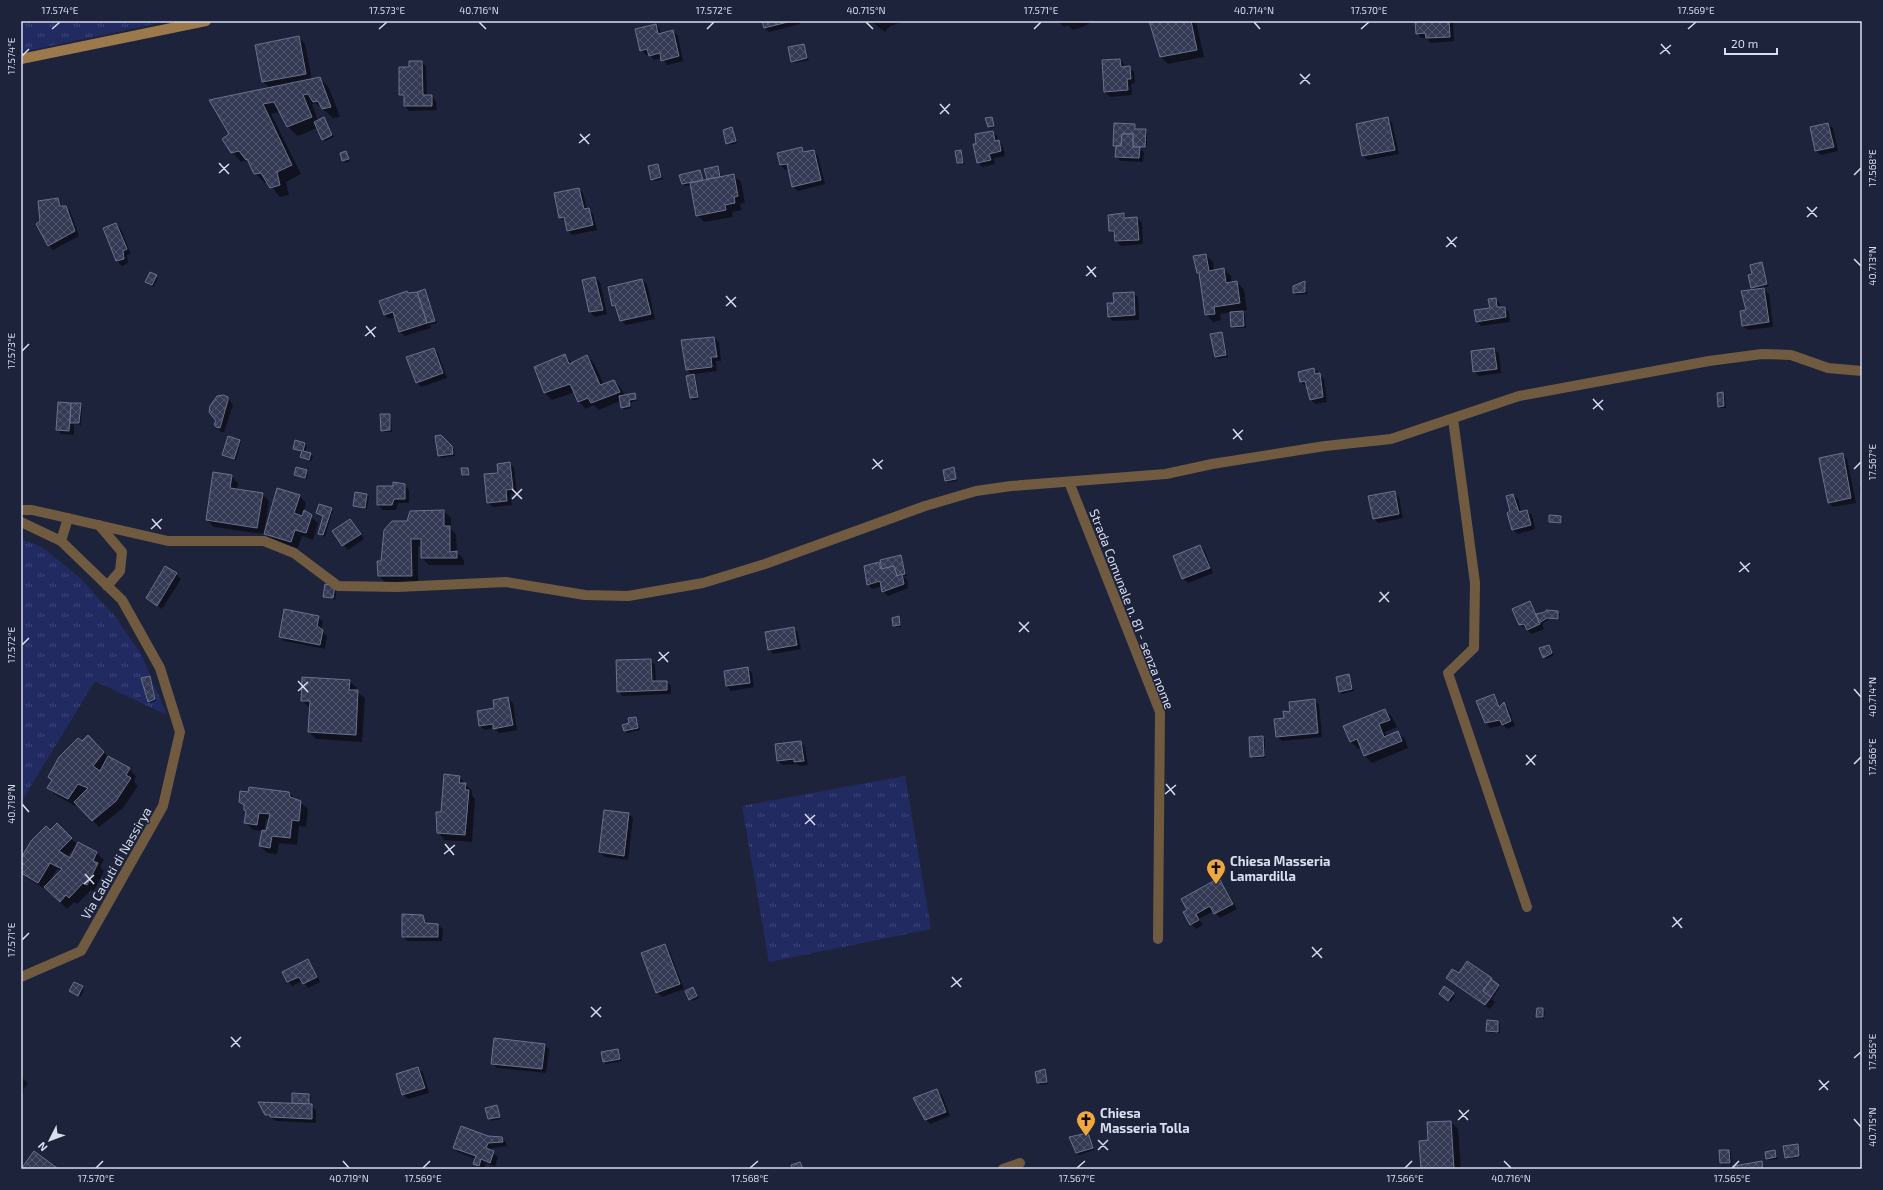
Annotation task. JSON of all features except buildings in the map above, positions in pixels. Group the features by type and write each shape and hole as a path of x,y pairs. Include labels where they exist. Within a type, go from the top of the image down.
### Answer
{"main road":[{"path":"21,58 206,21"}],"street":[{"path":"21,510 32,510 168,541 264,541 294,554 338,586 397,587 506,582 585,595 628,596 704,582 765,564 925,506 976,491 1011,486 1166,474 1219,463 1326,446 1391,439 1519,396 1709,361 1762,354 1791,355 1828,368 1862,371"},
{"path":"1453,418 1475,590 1474,648 1448,673 1527,907"},
{"name":"Strada Comunale n. 81 - senza nome","path":"1069,482 1160,712 1158,939"},
{"path":"61,541 68,518"},
{"name":"Via Caduti di Nassirya","path":"21,522 61,541 122,600 160,668 180,732 163,806 81,951 21,976"},
{"path":"99,525 122,552 120,571 107,586"},
{"path":"1003,1169 1020,1163"}],"green space":[{"path":"21,21 169,21 21,52"},
{"path":"21,539 42,547 80,578 114,615 141,654 167,715 95,681 21,802"},
{"path":"905,776 931,929 769,962 742,806"}],"place":[{"name":"Chiesa Masseria Lamardilla","path":"1216,885"},
{"name":"Chiesa Masseria Tolla","path":"1086,1137"}]}
